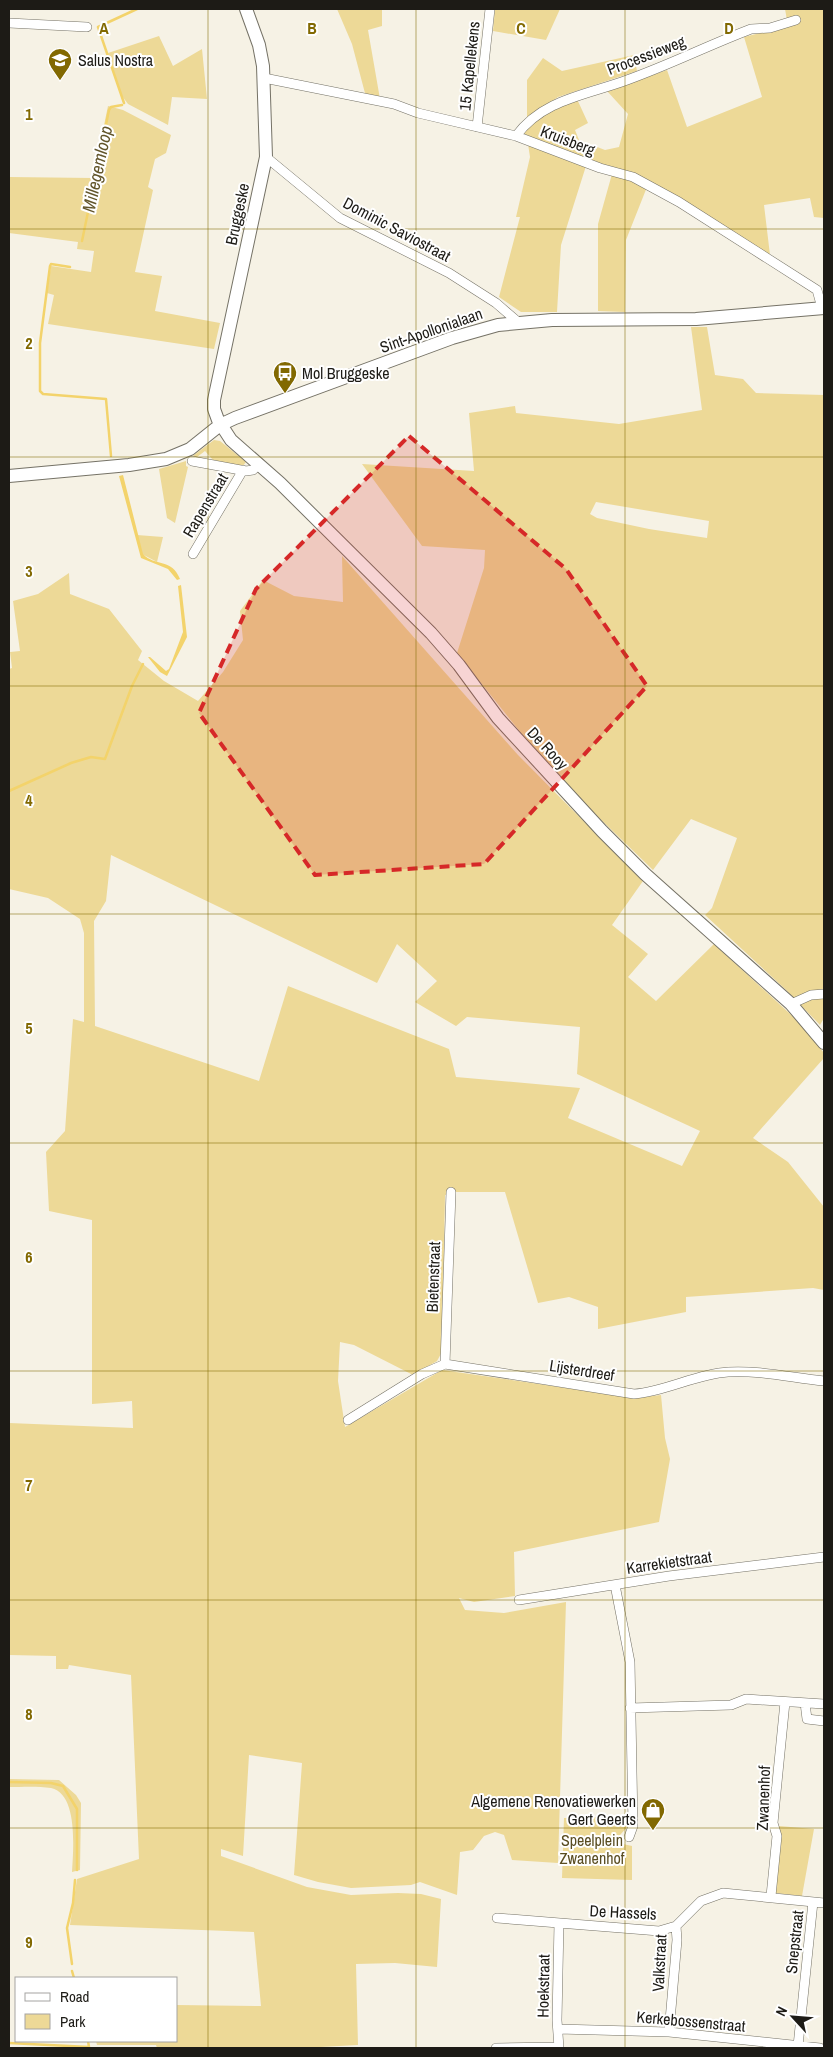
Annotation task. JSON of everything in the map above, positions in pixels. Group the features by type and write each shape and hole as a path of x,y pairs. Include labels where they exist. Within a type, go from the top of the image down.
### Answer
{"street":[{"name":"Bruggeske","path":"220,426 214,409 214,400 266,157 264,78 259,45 246,9"},
{"name":"15 Kapellekens","path":"478,127 490,9"},
{"name":"Processieweg","path":"516,136 530,122 558,102 570,97 627,80 751,29 770,28 796,20"},
{"path":"9,23 87,27"},
{"name":"Kruisberg","path":"264,78 394,104 418,113 516,136 591,165 633,177 658,190 817,290 823,308"},
{"name":"Dominic Saviostraat","path":"266,157 340,218 456,277 496,303 518,322"},
{"name":"Sint-Apollonialaan","path":"9,476 120,466 166,459 190,449 220,426 235,418 452,338 482,329 518,322 696,319 823,308"},
{"name":"De Rooy","path":"220,426 230,440 259,464 431,633 514,736 608,837 645,874 791,1004 824,1042"},
{"path":"192,461 243,470 253,470 259,464"},
{"name":"Rapenstraat","path":"193,554 243,470"},
{"path":"791,1004 811,995 824,994"},
{"name":"Bietenstraat","path":"445,1364 451,1192"},
{"path":"348,1420 422,1374 445,1364"},
{"name":"Lijsterdreef","path":"445,1364 634,1394 664,1389 709,1375 728,1372 824,1381"},
{"name":"Karrekietstraat","path":"519,1600 669,1576 824,1558"},
{"path":"615,1585 630,1662 633,1826 629,1837"},
{"path":"630,1708 731,1705 746,1699 824,1704"},
{"name":"Zwanenhof","path":"771,1896 777,1836 774,1823 785,1702"},
{"path":"805,1703 807,1719 824,1721"},
{"name":"De Hassels","path":"497,1918 659,1930 676,1926 692,1908 711,1896 723,1893 771,1896 824,1903"},
{"name":"Snepstraat","path":"798,2046 813,1902"},
{"name":"Hoekstraat","path":"559,1923 559,2048"},
{"name":"Valkstraat","path":"669,2032 677,1940 676,1926"},
{"name":"Kerkebossenstraat","path":"558,2029 669,2032 820,2048"},
{"path":"718,2048 719,2038"},
{"path":"496,2048 559,2048"}],"highlighted area":[{"path":"409,436 566,569 647,686 484,864 315,875 199,713 256,589"}],"green space":[{"path":"337,9 382,9 382,26 368,30 380,99 366,97 352,44"},
{"path":"495,9 560,9 546,40 493,31"},
{"path":"785,9 824,9 824,218 814,217 810,198 764,205 770,255 634,174 589,160 524,134 525,129 545,114 577,99 588,123 575,130 579,140 605,150 619,147 628,114 607,91 667,70 687,127 762,97 744,37 788,26"},
{"path":"159,36 173,66 202,49 207,99 172,97 168,125 128,104 122,96 108,53"},
{"path":"634,55 637,71 558,97 527,119 527,80 543,58 562,71"},
{"path":"108,106 123,110 171,135 166,153 155,159 148,187 153,190 135,272 162,276 155,311 220,323 214,349 48,324 54,295 47,293 51,266 91,272 94,251 77,249 78,242 9,233 9,177 93,178"},
{"path":"528,144 586,166 561,245 557,312 521,312 499,297 520,217 516,217 530,157"},
{"path":"612,174 629,178 647,187 626,240 625,312 598,311 598,224"},
{"path":"691,327 707,327 715,375 743,379 756,393 824,395 824,1018 820,1025 785,989 705,915 712,908 737,838 691,819 653,870 592,811 533,748 457,653 484,568 485,550 422,546 362,464 474,471 469,413 515,406 516,413 619,424 702,410","holes":["596,502 709,521 707,538 649,529 597,518 590,514"]},
{"path":"214,440 220,441 246,462 242,467 213,460 205,451 193,460 190,458"},
{"path":"186,461 186,466 188,467 175,523 167,518 159,469"},
{"path":"137,535 163,537 157,562 142,554"},
{"path":"342,556 518,755 643,881 612,925 648,954 628,977 656,1001 714,944 800,1023 824,1053 824,1058 753,1138 788,1162 824,1207 824,1290 813,1288 686,1297 686,1312 598,1329 598,1307 569,1297 538,1303 505,1192 455,1192 445,1195 442,1352 437,1361 413,1375 354,1345 340,1342 338,1381 345,1427 442,1370 635,1398 661,1395 665,1438 670,1459 659,1522 514,1552 515,1596 474,1602 459,1598 465,1610 504,1613 566,1602 558,1863 512,1860 504,1835 495,1832 484,1836 473,1850 460,1852 457,1895 420,1882 411,1885 351,1888 294,1875 302,1763 249,1755 243,1856 221,1849 221,1856 307,1887 351,1895 421,1894 441,1899 437,1967 395,1963 356,1964 358,2045 302,2048 157,2048 156,2045 97,2045 96,2042 178,2042 178,2005 261,2006 254,1932 70,1925 77,1879 139,1859 131,1675 69,1665 68,1669 56,1669 56,1656 9,1655 9,1423 133,1428 132,1401 92,1404 92,1220 49,1211 46,1152 65,1131 73,1019 84,1022 84,933 80,919 48,898 9,889 9,669 12,668 10,652 20,651 13,601 38,594 69,573 70,594 109,609 142,651 138,660 164,681 198,701 223,672 243,640 240,611 263,580 294,596 343,602","holes":["111,855 377,983 397,944 437,981 415,1002 456,1026 467,1017 580,1027 577,1074 700,1131 682,1166 568,1118 580,1088 456,1077 449,1049 288,986 259,1081 95,1026 94,921 106,901"]},
{"path":"9,1779 59,1780 76,1795 81,1803 80,1870 72,1872 72,1825 66,1801 60,1793 46,1787 9,1787"},
{"name":"Speelplein Zwanenhof","path":"629,1816 629,1825 620,1835 623,1844 632,1846 632,1880 562,1878 564,1818"},
{"path":"779,1826 814,1829 802,1896 775,1893 781,1836"}],"shaded area":[{"path":"123,475 143,554 148,558 173,568 180,579 177,580 168,569 141,558 119,476"},
{"path":"181,585 187,637 167,676 160,672 148,657 166,671 169,669 183,632 178,586"}],"waterway":[{"name":"Millegemloop","path":"124,103 98,27 137,9"},
{"name":"Millegemloop","path":"82,241 109,110 111,107 122,105"},
{"name":"Millegemloop","path":"70,267 51,264 50,266 40,343 40,391 43,394 106,399 111,456"},
{"name":"Millegemloop","path":"9,791 71,763 91,757 105,759 132,686 143,664"},
{"name":"Millegemloop","path":"9,1782 51,1783 63,1786 77,1809 77,1870"},
{"name":"Millegemloop","path":"72,1964 67,1928 73,1903 75,1880"},
{"name":"Millegemloop","path":"72,1971 74,1977"},
{"path":"9,2043 89,2047 88,2042"}],"place":[{"name":"Salus Nostra","path":"60,81"},
{"name":"Mol Bruggeske","path":"285,394"},
{"name":"Algemene Renovatiewerken Gert Geerts","path":"653,1831"}]}
